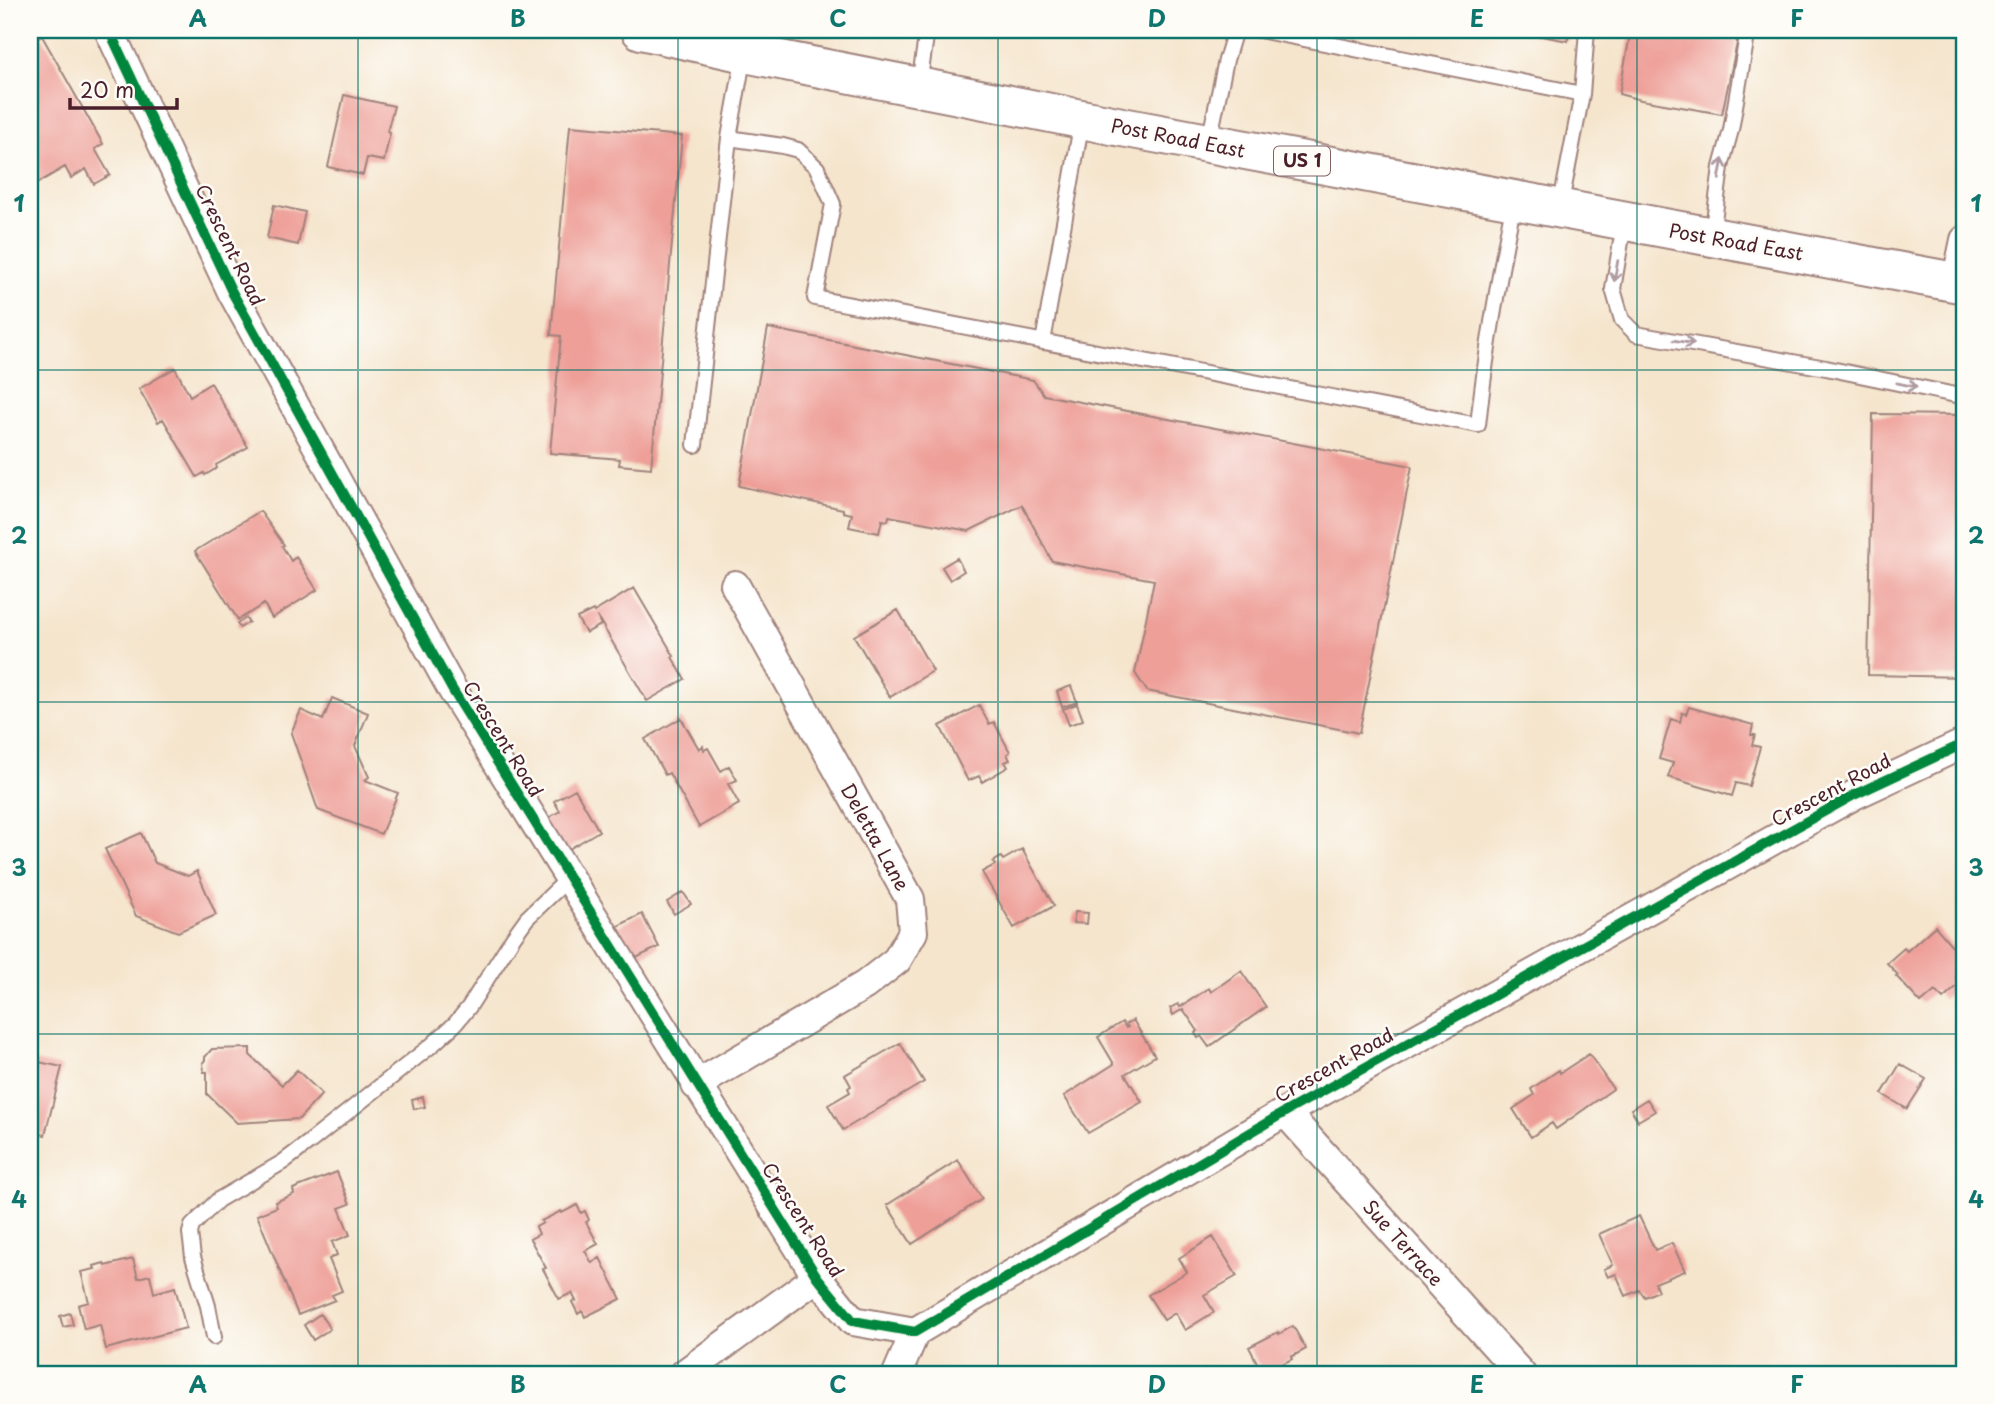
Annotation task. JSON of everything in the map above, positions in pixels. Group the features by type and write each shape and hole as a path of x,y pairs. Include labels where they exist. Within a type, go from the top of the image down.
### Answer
{"main road":[{"name":"Post Road East","path":"641,30 1082,120 1961,284"}],"street":[{"name":"Crescent Road","path":"109,30 232,292 452,689 817,1277 853,1321 915,1332 1285,1112 1854,795 1965,743"},
{"path":"1961,284 1965,240"},
{"name":"Deletta Lane","path":"696,1085 865,985 897,960 913,932 910,899 735,585"},
{"name":"Sue Terrace","path":"1285,1112 1521,1374"},
{"path":"684,1374 817,1277"},
{"path":"897,1374 915,1332"}],"lane":[{"path":"919,86 927,30"},
{"path":"1208,144 1235,30"},
{"path":"1259,30 1582,94"},
{"path":"1560,209 1582,94 1587,30"},
{"path":"1712,237 1721,167 1731,130 1748,36 1746,30"},
{"path":"695,445 729,138 745,53"},
{"path":"1043,342 1082,120"},
{"path":"729,138 798,150 817,168 833,204 815,298 1478,425 1485,363 1514,201"},
{"path":"1625,221 1613,289 1622,320 1636,334 1826,368 1965,397"},
{"path":"214,1337 190,1241 192,1226 225,1195 282,1162 311,1141 455,1024 527,918 569,878"}],"building":[{"path":"1568,30 1568,41 1516,31"},
{"path":"1631,30 1734,30 1737,43 1722,114 1619,94"},
{"path":"42,36 103,144 95,149 110,175 94,184 86,169 71,178 65,167 36,184 30,173 30,43"},
{"path":"344,95 394,106 387,132 390,133 384,161 367,158 363,175 328,167"},
{"path":"570,126 682,136 651,468 619,465 620,459 550,453 561,336 551,335"},
{"path":"274,205 305,212 298,245 267,238"},
{"path":"768,328 1033,380 1044,395 1412,466 1359,733 1147,691 1135,673 1154,580 1052,561 1022,505 969,531 889,516 888,521 882,520 879,533 849,527 852,514 843,512 843,509 739,486"},
{"path":"175,368 190,396 211,383 248,447 216,465 217,468 197,477 163,419 158,422 139,389"},
{"path":"1873,414 1965,415 1965,677 1868,675"},
{"path":"260,511 284,545 282,546 291,561 296,557 317,590 272,618 264,604 238,620 195,551"},
{"path":"957,558 964,571 950,580 942,567"},
{"path":"634,588 685,679 647,701 597,616 601,625 586,633 577,618 593,610 594,612"},
{"path":"898,610 933,671 890,697 854,636"},
{"path":"246,618 249,622 240,628 237,624"},
{"path":"1071,686 1077,702 1062,707 1057,691"},
{"path":"332,698 368,713 355,746 369,777 365,780 398,793 381,834 318,810 291,733 301,710 323,720"},
{"path":"1077,704 1083,720 1069,725 1063,709"},
{"path":"979,705 989,724 994,722 1010,752 1007,754 1010,760 1005,762 1008,767 982,782 979,776 968,781 940,726"},
{"path":"1689,707 1753,725 1751,735 1755,735 1752,745 1760,747 1749,786 1736,783 1732,796 1668,777 1673,763 1659,759 1671,719 1680,722 1682,713 1686,714"},
{"path":"681,718 699,749 703,746 704,750 708,748 721,771 729,766 737,780 728,784 739,804 699,827 669,773 665,775 645,739"},
{"path":"575,789 599,831 559,855 540,823 560,811 554,801"},
{"path":"141,833 155,863 188,876 197,871 216,915 178,932 136,916 105,849"},
{"path":"1022,849 1054,906 1014,928 982,872 995,865 993,862 1001,857 1003,860"},
{"path":"683,892 691,904 674,914 667,902"},
{"path":"1075,912 1088,913 1087,924 1073,923"},
{"path":"642,914 659,947 634,959 618,926"},
{"path":"1935,926 1965,961 1965,969 1956,977 1961,983 1943,999 1935,991 1921,1003 1887,963 1904,948 1907,951"},
{"path":"1241,971 1266,1007 1209,1047 1201,1036 1198,1038 1195,1033 1198,1031 1183,1009 1173,1015 1170,1008 1178,1004 1180,1007 1209,988 1211,992"},
{"path":"1133,1020 1155,1056 1125,1074 1142,1102 1088,1133 1064,1096 1114,1064 1098,1037 1122,1022 1126,1028 1126,1024"},
{"path":"900,1043 924,1082 843,1130 828,1105 850,1092 848,1088 851,1086 845,1075"},
{"path":"250,1048 250,1055 282,1085 297,1070 322,1094 299,1119 237,1123 207,1094 207,1072 204,1072 203,1062 212,1049"},
{"path":"1589,1054 1613,1089 1556,1129 1552,1123 1531,1137 1513,1109 1534,1095 1531,1089"},
{"path":"30,1060 62,1067 45,1135 34,1132 31,1147"},
{"path":"1900,1064 1926,1079 1907,1109 1882,1094"},
{"path":"423,1097 425,1107 414,1109 412,1100"},
{"path":"1647,1099 1655,1111 1638,1121 1631,1109"},
{"path":"958,1160 982,1199 912,1244 887,1205"},
{"path":"337,1172 350,1204 339,1208 350,1235 332,1242 337,1255 329,1259 342,1291 332,1295 335,1300 298,1315 257,1215 277,1207 275,1202 294,1194 293,1189"},
{"path":"577,1205 581,1213 585,1211 589,1220 586,1222 598,1244 585,1251 592,1263 600,1258 621,1299 585,1317 582,1311 578,1314 572,1302 576,1301 572,1293 559,1299 530,1239 539,1234 536,1227 543,1223 541,1221"},
{"path":"1639,1216 1655,1250 1672,1243 1685,1271 1655,1283 1658,1291 1645,1297 1639,1290 1626,1296 1616,1274 1608,1277 1604,1269 1613,1265 1599,1234"},
{"path":"1213,1237 1237,1276 1204,1295 1214,1312 1185,1330 1175,1313 1164,1320 1148,1295 1187,1272 1179,1258"},
{"path":"133,1259 138,1278 150,1275 154,1293 175,1287 186,1328 106,1349 100,1325 84,1329 78,1305 89,1302 81,1272 95,1269 94,1266 104,1263 105,1266"},
{"path":"70,1313 73,1325 63,1327 60,1316"},
{"path":"320,1314 330,1329 313,1340 304,1325"},
{"path":"1293,1326 1306,1349 1263,1374 1249,1347"}],"cycle path":[{"path":"109,30 232,292 452,689 817,1277 853,1321 915,1332 1285,1112 1854,795 1965,743"}]}
